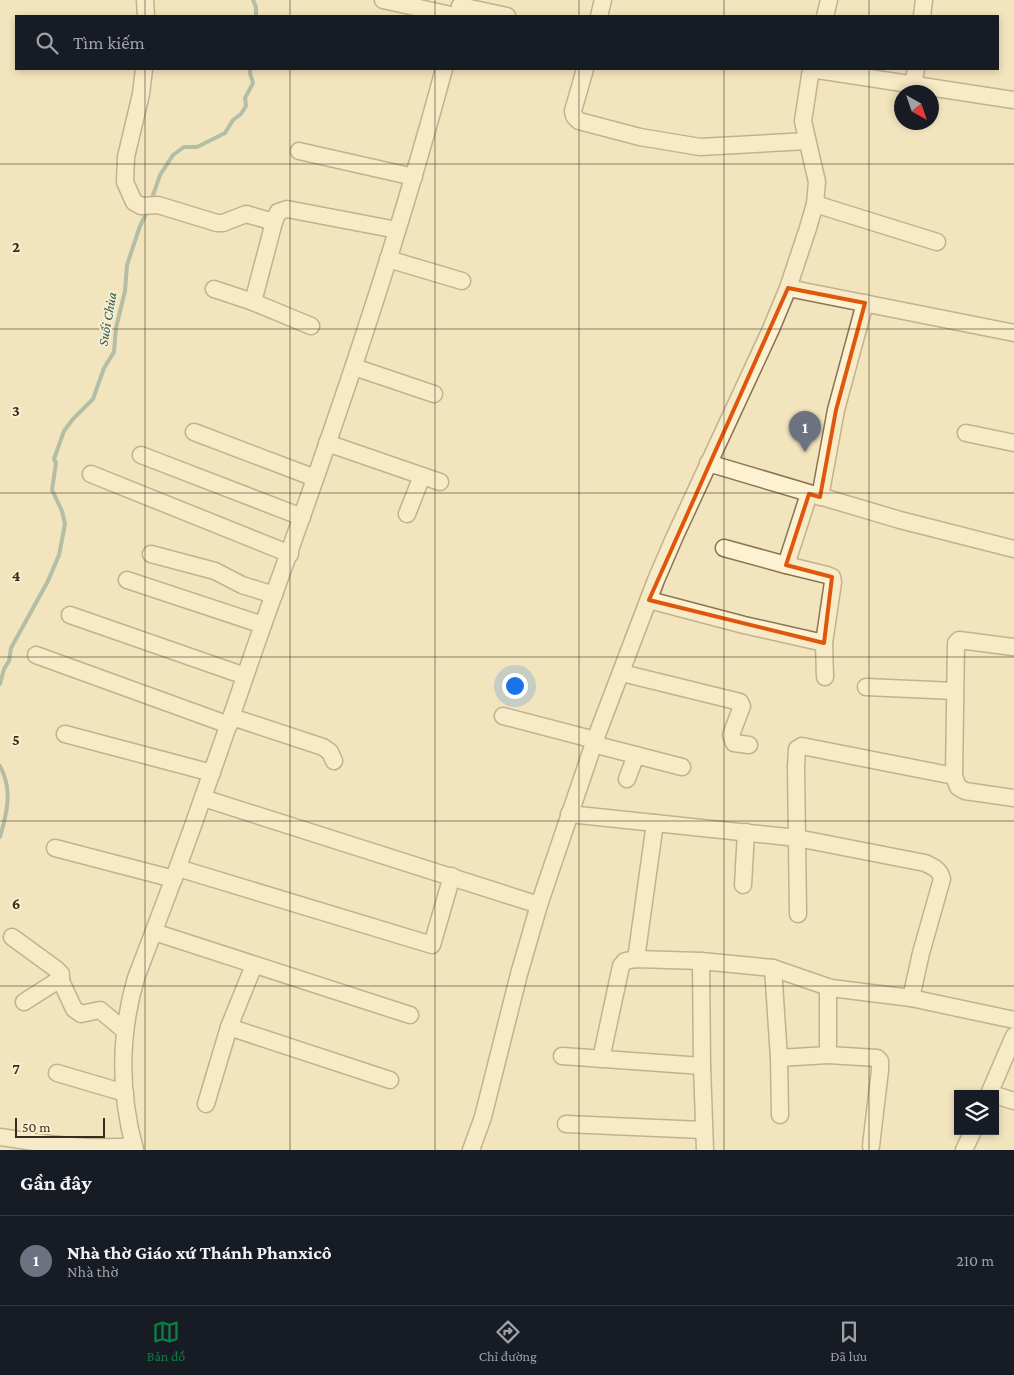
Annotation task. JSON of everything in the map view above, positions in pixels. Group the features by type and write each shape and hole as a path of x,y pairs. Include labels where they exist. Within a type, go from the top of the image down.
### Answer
{"street":[{"path":"145,0 146,15"},
{"path":"383,0 499,15"},
{"path":"599,15 603,0"},
{"path":"825,15 830,0"},
{"path":"922,15 924,0"},
{"path":"144,70 142,94 126,157 125,182 134,202 141,206 158,205 217,223 223,223 246,214 274,222"},
{"path":"0,1137 37,1143 101,1149 134,1148 129,1130 123,1060 124,1030 128,1004 290,554 354,367 414,177 444,70"},
{"path":"585,70 573,111 574,116 579,121 640,137 700,147 807,141"},
{"path":"471,1150 483,1117 539,904 594,742 675,536 771,329 788,288 815,204 817,182 803,121 811,70"},
{"path":"817,70 914,85 916,70"},
{"path":"939,89 1014,100"},
{"path":"299,151 414,177"},
{"path":"815,204 937,242"},
{"path":"253,302 278,212 288,209 397,230"},
{"path":"388,259 462,281"},
{"path":"788,288 1014,333"},
{"path":"214,289 253,302 311,326"},
{"path":"786,564 815,495 865,303"},
{"path":"354,367 434,394"},
{"path":"194,432 316,478"},
{"path":"966,432 1014,443"},
{"path":"327,443 440,482"},
{"path":"141,455 302,517"},
{"path":"708,463 910,523 1014,549"},
{"path":"91,474 290,554"},
{"path":"407,514 422,476"},
{"path":"724,548 827,574 832,577 833,582 824,642 825,677"},
{"path":"151,554 215,571 242,585 274,595"},
{"path":"127,580 263,625"},
{"path":"649,600 744,625 824,642"},
{"path":"70,615 245,676"},
{"path":"1013,647 959,640 956,643 954,776 958,787 965,791 1014,798"},
{"path":"36,655 230,721 323,747 330,752 334,761"},
{"path":"622,673 740,702 742,706 731,735 732,740 734,743 749,745"},
{"path":"866,687 956,691"},
{"path":"503,716 682,767"},
{"path":"66,734 212,773"},
{"path":"798,914 797,749 802,746 954,776"},
{"path":"627,779 636,755"},
{"path":"203,798 539,904"},
{"path":"569,814 797,838 925,863 940,872 942,879 921,953 911,998"},
{"path":"636,959 655,823"},
{"path":"742,885 746,832"},
{"path":"56,848 176,873 432,945 452,876"},
{"path":"154,932 410,1015"},
{"path":"12,937 61,974 61,981 74,1009 81,1014 100,1010 124,1030"},
{"path":"601,1059 621,966 624,961 636,959 701,961 773,968 828,987 911,998 1014,1020"},
{"path":"701,961 703,1130 705,1150"},
{"path":"206,1104 229,1028 254,965"},
{"path":"773,968 780,1058 780,1114"},
{"path":"24,1002 57,981 61,981"},
{"path":"828,987 828,1055"},
{"path":"229,1028 390,1080"},
{"path":"994,1090 1014,1036"},
{"path":"780,1058 828,1055 876,1058 880,1061 871,1146"},
{"path":"562,1056 702,1066"},
{"path":"57,1073 125,1093"},
{"path":"999,1096 1014,1101"},
{"path":"566,1124 703,1130"},
{"path":"964,1150 971,1135"}],"highlighted area":[{"path":"788,288 865,303 836,410 820,497 809,494 786,565 832,577 824,643 649,600"}],"waterway":[{"name":"Suối Chùa","path":"253,0 256,7 256,15"},
{"name":"Suối Chùa","path":"151,201 160,175 173,155 184,147 197,147 225,133 233,120 241,114 246,106 245,98 253,83 250,70"},
{"name":"Suối Chùa","path":"0,684 4,669 9,661 11,648 48,581 59,555 65,524 62,511 52,490 56,463 54,459 64,431 93,399 104,368 114,352 116,328 125,291 127,265 140,226 148,210"},
{"name":"Suối Chùa","path":"0,766 8,793 7,810 0,837"}],"place":[{"name":"Nhà thờ Giáo xứ Thánh Phanxicô","path":"805,452"}]}
